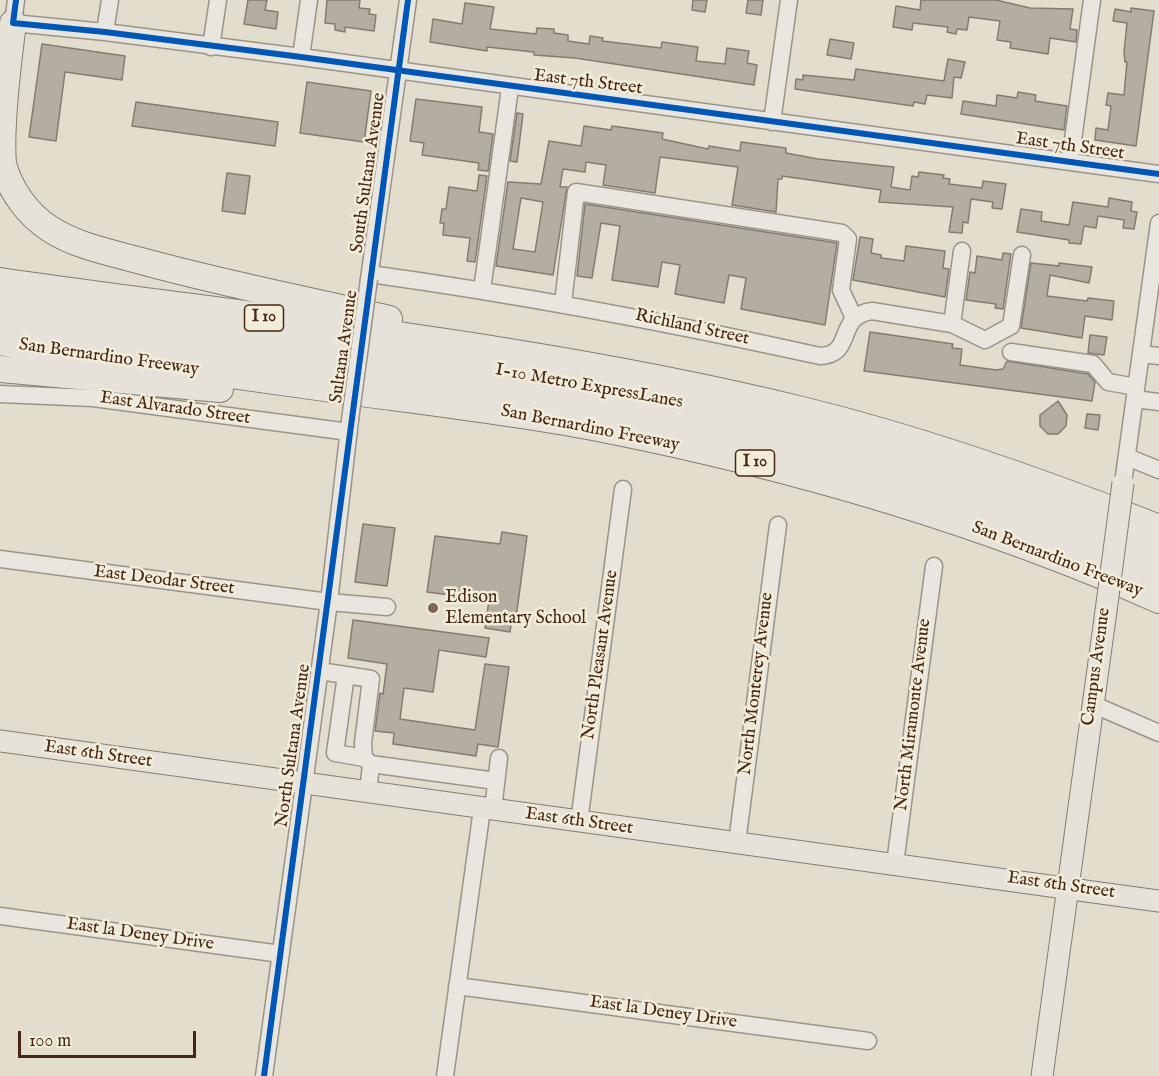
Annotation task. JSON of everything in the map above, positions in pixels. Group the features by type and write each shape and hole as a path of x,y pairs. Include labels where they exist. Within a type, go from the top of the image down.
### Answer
{"highway":[{"path":"10,16 0,152 5,171 18,197 32,214 51,229 85,245 182,272 529,355"},
{"name":"I 10","path":"0,281 529,355 728,393 854,423 1020,476 1159,528"},
{"name":"I-10 Metro ExpressLanes","path":"0,301 500,371 664,400 794,430 927,468 1006,494 1159,554"},
{"name":"I-10 Metro ExpressLanes","path":"0,323 494,391 673,424 783,450 926,491 1076,544 1159,578"},
{"name":"San Bernardino Freeway","path":"0,342 591,427 783,470 901,503 982,530 1159,600"},
{"path":"0,369 259,393 334,389"}],"main road":[{"name":"Campus Avenue","path":"1042,1076 1123,483"},
{"name":"East 6th Street","path":"0,741 1159,901"}],"street":[{"path":"105,32 110,0"},
{"path":"211,46 218,0"},
{"path":"301,57 309,0"},
{"name":"South Sultana Avenue","path":"369,276 408,0"},
{"path":"772,122 789,0"},
{"path":"1070,162 1092,0"},
{"name":"East 7th Street","path":"10,16 105,32 301,57 510,88 1159,174"},
{"path":"482,290 510,88"},
{"path":"563,303 576,192 842,233 848,239 842,290 854,318 862,312 872,311 952,324 986,340 1011,326 1022,255"},
{"name":"Campus Avenue","path":"1123,483 1159,223"},
{"path":"952,324 962,251"},
{"name":"Richland Street","path":"369,276 563,303 655,320 820,357 835,354 840,349 847,326 854,318"},
{"name":"Sultana Avenue","path":"349,426 369,276"},
{"path":"1011,352 1093,364 1108,382 1159,402"},
{"path":"1141,354 1159,356"},
{"name":"East Alvarado Street","path":"0,394 93,398 349,426"},
{"name":"North Sultana Avenue","path":"264,1076 329,602 349,426"},
{"path":"1127,457 1159,470"},
{"name":"North Pleasant Avenue","path":"579,822 623,489"},
{"name":"North Monterey Avenue","path":"737,843 778,525"},
{"name":"East Deodar Street","path":"0,560 329,602 387,607"},
{"name":"North Miramonte Avenue","path":"895,864 934,566"},
{"path":"319,671 371,679 363,743 368,761 368,793"},
{"path":"346,675 335,753 368,761 496,781"},
{"path":"1092,704 1159,733"},
{"path":"445,1076 457,986 487,810 496,781 499,758"},
{"name":"East la Deney Drive","path":"0,916 280,954"},
{"name":"East la Deney Drive","path":"457,986 868,1041"}],"building":[{"path":"248,0 267,0 265,10 278,12 276,29 244,24"},
{"path":"327,0 360,0 359,8 370,9 369,14 376,15 374,31 345,27 345,32 335,30 335,24 325,23"},
{"path":"693,0 707,0 705,12 692,10"},
{"path":"748,0 763,0 761,15 746,13"},
{"path":"921,0 996,0 1030,8 1073,9 1070,29 1077,30 1076,42 1050,38 1048,54 1010,48 1011,42 997,40 1000,21 969,17 967,30 957,29 956,34 947,32 948,27 913,23 912,30 893,27 896,6 920,10"},
{"path":"465,3 494,7 490,29 536,34 537,28 554,29 554,33 568,35 568,41 589,44 590,36 603,38 602,41 661,48 662,42 698,47 696,61 725,64 727,48 749,51 747,63 757,65 754,85 575,58 534,55 534,52 487,47 487,51 430,42 433,19 462,24"},
{"path":"1131,8 1154,11 1136,146 1095,140 1096,128 1108,130 1111,106 1106,105 1108,93 1124,95 1127,23 1113,21 1115,9 1131,12"},
{"path":"830,39 854,43 851,59 827,55"},
{"path":"42,44 125,56 122,80 65,72 56,141 29,137"},
{"path":"948,59 965,62 961,78 954,77 952,98 927,95 925,104 914,102 913,106 795,89 796,79 803,80 803,75 854,80 856,69 944,81"},
{"path":"307,82 371,91 364,142 300,133"},
{"path":"1018,92 1036,95 1035,101 1067,106 1064,130 961,114 963,101 996,106 997,95 1017,98"},
{"path":"416,99 482,107 479,132 493,134 488,171 478,170 479,163 422,155 424,143 410,141"},
{"path":"136,102 278,122 275,146 132,126"},
{"path":"517,113 523,114 517,162 510,161"},
{"path":"584,126 611,130 612,126 663,133 662,139 708,149 709,146 740,151 741,142 786,148 786,153 818,159 894,167 891,187 910,190 912,176 918,177 919,172 944,175 943,178 950,179 949,184 982,188 983,181 1006,184 1002,209 992,208 993,202 971,199 968,223 963,222 962,233 949,232 953,207 879,202 881,190 782,176 782,179 778,179 776,212 732,205 738,167 660,157 655,193 603,185 606,165 586,162 585,172 563,169 560,187 567,187 553,275 496,266 508,182 541,184 549,141 581,146","holes":["521,198 543,202 535,252 513,249"]},
{"path":"227,173 250,176 245,214 222,211"},
{"path":"479,175 487,176 475,262 467,261 470,238 443,235 444,223 440,223 442,209 446,209 449,187 477,191"},
{"path":"1109,198 1132,202 1131,211 1137,212 1134,229 1123,228 1124,220 1098,216 1096,228 1084,226 1081,244 1017,232 1021,209 1042,212 1041,221 1069,225 1073,202 1108,207"},
{"path":"585,204 837,243 825,325 741,309 746,278 729,275 724,303 675,294 680,265 662,262 658,287 612,280 620,226 601,223 592,278 577,276"},
{"path":"860,237 873,239 871,253 881,255 881,258 904,261 906,246 945,251 943,268 949,269 945,297 853,280"},
{"path":"1003,253 1011,254 1003,309 995,308 996,304 966,300 970,272 975,273 977,256 1002,260"},
{"path":"1031,263 1059,266 1059,263 1092,267 1089,283 1050,275 1047,296 1087,301 1088,298 1114,301 1112,320 1085,316 1082,338 1021,328"},
{"path":"870,332 953,344 952,348 962,349 960,365 996,370 1003,369 1007,361 1088,374 1095,382 1092,401 864,371"},
{"path":"1090,335 1107,337 1104,355 1088,353"},
{"path":"1058,401 1067,415 1066,426 1058,434 1048,434 1040,426 1040,415"},
{"path":"1087,414 1100,415 1098,430 1085,428"},
{"path":"363,524 395,528 387,586 355,582"},
{"path":"502,532 527,536 516,618 512,617 510,632 485,628 489,600 427,592 435,536 500,544"},
{"path":"353,620 489,638 486,657 439,650 433,692 404,688 400,719 475,730 485,664 509,667 498,747 478,744 476,756 393,744 394,733 375,731 387,664 348,658"}],"cycle path":[{"path":"16,0 13,23 105,32 301,57 1159,174"},
{"path":"264,1076 408,0"}],"place":[{"name":"Edison Elementary School","path":"433,608"}]}
